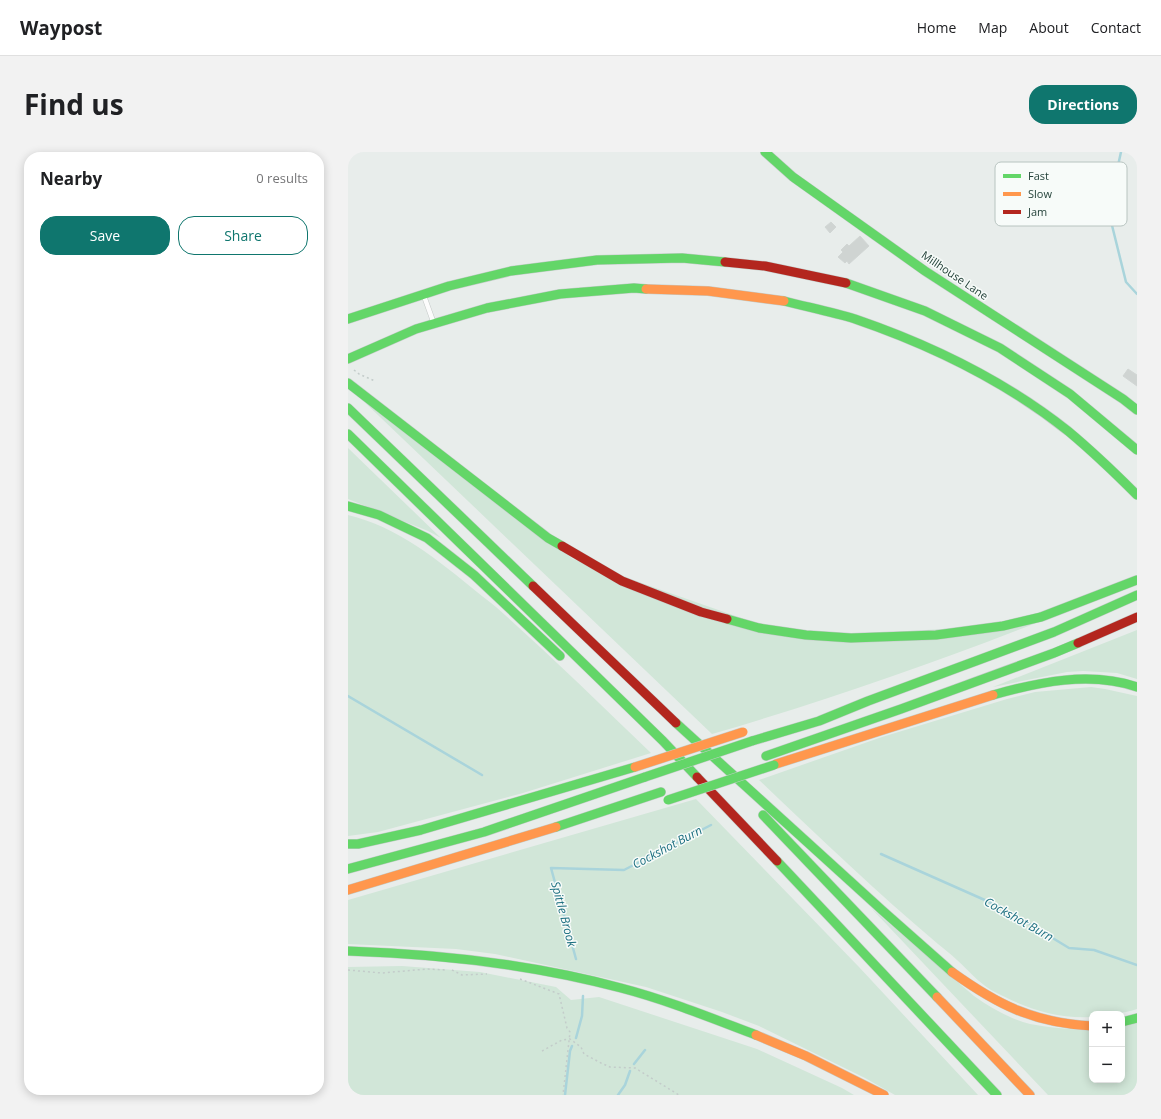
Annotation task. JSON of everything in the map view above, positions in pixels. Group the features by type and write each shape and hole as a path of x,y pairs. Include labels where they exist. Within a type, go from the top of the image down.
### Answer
{"main road":[{"name":"Millhouse Lane","path":"765,152 793,177 919,266 1124,399 1137,410"},
{"path":"348,319 466,281 510,271 560,263 656,256 724,260 758,264 834,280 888,296 958,325 1013,356 1059,385 1137,450"},
{"path":"348,359 364,351 434,323 498,304 566,293 629,288 682,288 730,292 801,304 849,317 893,332 948,357 992,380 1046,415 1090,449 1137,495"},
{"path":"348,383 548,538 622,581 701,612 759,628 806,635 851,638 936,635 1003,626 1040,617 1137,580"},
{"path":"348,408 665,713 883,912 950,970 975,988 1025,1014 1048,1021 1071,1025 1089,1026"},
{"path":"348,434 663,741 854,940 997,1095"},
{"path":"348,506 379,515 427,538 474,575 567,662"},
{"path":"348,869 484,832 752,741 819,721 868,701 1054,632 1137,595"},
{"path":"763,758 1054,653 1137,617"},
{"path":"587,817 668,800 984,697 1028,685 1062,680 1098,680 1128,684 1137,687"},
{"path":"591,684 663,741"},
{"path":"779,723 868,701"},
{"path":"665,713 1030,1095"},
{"path":"348,844 358,844 421,830 635,767 747,731"},
{"path":"721,772 736,767"},
{"path":"691,782 706,777"},
{"path":"348,890 587,817 664,791"},
{"path":"348,951 446,956 520,966 589,980 650,996 718,1020 805,1055 884,1095"},
{"path":"1125,1021 1137,1018"}],"lane":[{"path":"423,295 434,323"}],"path":[{"path":"354,369 359,374 375,381"},
{"path":"348,970 382,973 427,969 451,970 462,975 491,974"},
{"path":"519,979 559,994 567,1028 570,1032 563,1095"},
{"path":"542,1052 562,1040 570,1039 581,1047 584,1054 601,1063 610,1067 635,1068 679,1095"}],"green space":[{"path":"358,396 573,559 798,638 1036,623 956,654 875,682 712,734"},
{"path":"348,448 441,538 428,531 348,499"},
{"path":"348,515 366,520 401,536 447,568 516,625 651,753 523,793 378,832 348,836"},
{"path":"1137,630 1137,679 1117,673 1083,671 1067,672 993,687"},
{"path":"1091,687 1137,696 1137,1009 1131,1011 1089,1011 1089,1017 1052,1014 1027,1007 986,987 825,843 759,780 882,737 1035,692"},
{"path":"696,799 859,967 978,1095 895,1095 865,1078 759,1026 646,987 495,954 456,949 348,944 348,900"},
{"path":"871,908 974,996 994,1009 1030,1024 1089,1031 1089,1083 1125,1083 1125,1026 1137,1023 1137,1095 1048,1095"},
{"path":"402,966 480,972 556,987 571,1000 599,997 757,1049 854,1095 348,1095 348,967"}],"building":[{"path":"831,222 836,227 830,233 825,227"},
{"path":"860,236 869,246 849,264 847,261 845,263 838,257 843,252 841,250 847,244 849,246"},
{"path":"1128,369 1137,375 1137,386 1123,376"}],"waterway":[{"path":"1119,162 1121,152"},
{"path":"1112,226 1126,282 1137,294"},
{"name":"Cockshot Burn","path":"348,696 482,775"},
{"name":"Cockshot Burn","path":"576,959 551,868 624,870 711,825"},
{"name":"Cockshot Burn","path":"881,854 1005,909 1069,948 1094,950 1137,965"},
{"name":"Spittle Brook","path":"576,1038 582,1016 583,996"},
{"name":"Spittle Brook","path":"565,1095 570,1051 572,1046"},
{"path":"634,1064 645,1050"},
{"path":"618,1095 625,1085 630,1071"}],"traffic: fast":[{"path":"765,152 793,177 925,271 1123,399 1137,410"},
{"path":"348,319 449,286 511,271 597,260 682,258 725,262"},
{"path":"846,283 925,311 1000,348 1070,394 1137,450"},
{"path":"348,359 416,329 487,308 560,294 634,288 646,289"},
{"path":"784,301 846,316 883,329 911,340 993,380 1019,396 1068,431 1086,446 1137,495"},
{"path":"348,383 548,538 562,546"},
{"path":"348,408 533,586"},
{"path":"348,434 663,741 697,777"},
{"path":"348,506 379,515 427,538 474,575 560,656"},
{"path":"727,619 759,628 806,635 851,638 936,635 1003,626 1041,617 1137,580"},
{"path":"752,741 819,721 868,701 1054,632 1137,595"},
{"path":"766,756 901,709 1078,643"},
{"path":"993,695 1028,686 1065,680 1101,680 1119,682 1137,687"},
{"path":"676,723 952,972"},
{"path":"645,777 752,741"},
{"path":"668,800 774,765"},
{"path":"348,844 358,844 421,830 635,767"},
{"path":"348,869 484,832 645,777"},
{"path":"556,827 661,792"},
{"path":"763,815 937,997"},
{"path":"777,861 997,1095"},
{"path":"348,951 382,952 451,958 554,973 621,988 655,998 756,1035"},
{"path":"1125,1021 1137,1018"}],"traffic: slow":[{"path":"646,289 708,291 784,301"},
{"path":"776,764 993,695"},
{"path":"635,767 743,732"},
{"path":"348,890 556,827"},
{"path":"952,972 985,994 1018,1010 1052,1021 1089,1026"},
{"path":"937,997 1030,1095"},
{"path":"756,1035 806,1056 884,1095"}],"traffic: jam":[{"path":"725,262 765,266 846,283"},
{"path":"562,546 622,581 701,612 727,619"},
{"path":"533,586 676,723"},
{"path":"1078,643 1137,617"},
{"path":"697,777 777,861"}]}
